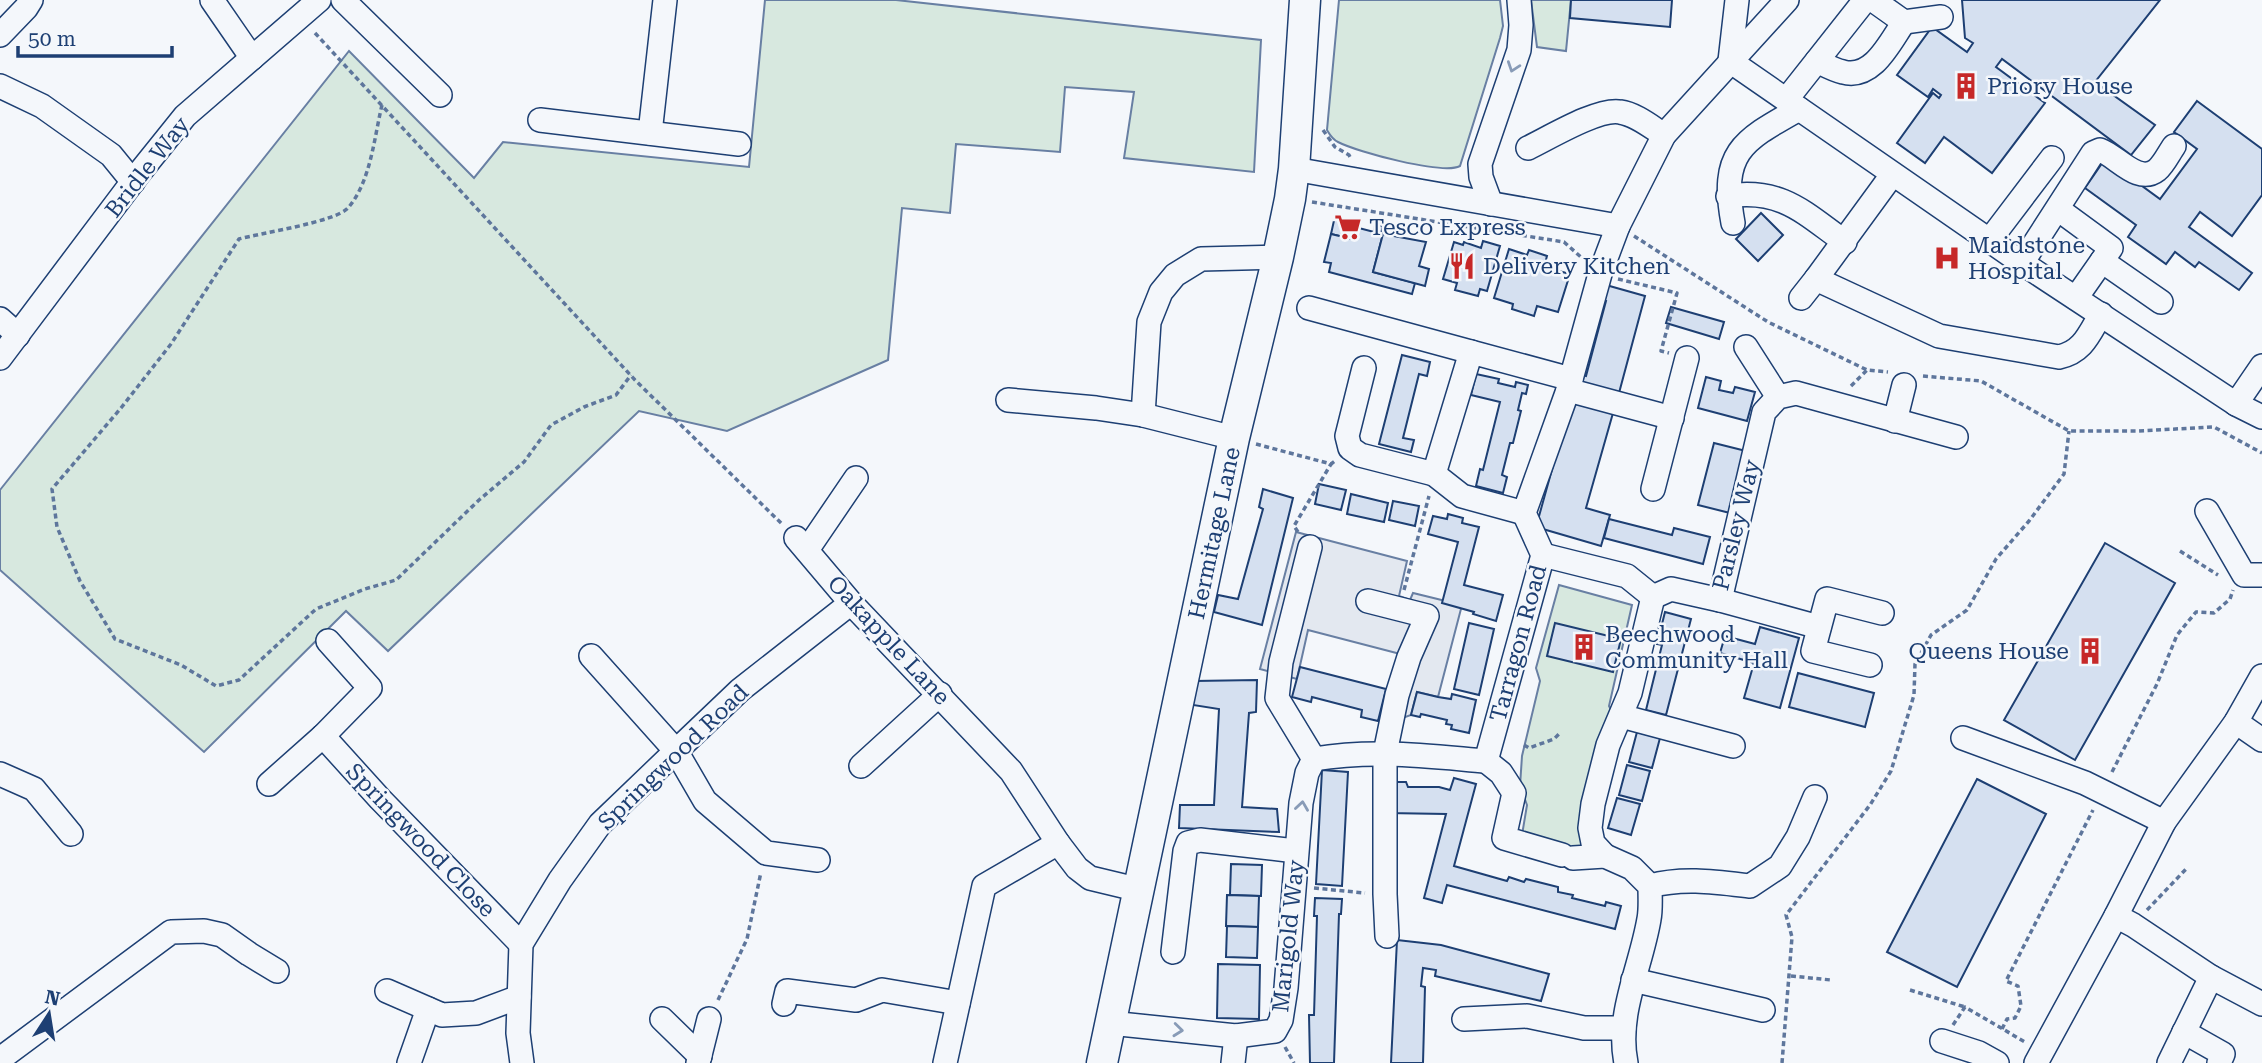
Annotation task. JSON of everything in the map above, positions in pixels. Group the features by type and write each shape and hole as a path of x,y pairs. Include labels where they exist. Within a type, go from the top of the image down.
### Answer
{"main road":[{"name":"Hermitage Lane","path":"1102,1063 1234,438 1290,199 1305,0"}],"street":[{"path":"0,35 31,0"},
{"path":"212,0 252,58"},
{"name":"Bridle Way","path":"0,358 185,116 319,0"},
{"path":"343,0 440,95"},
{"path":"650,133 665,0"},
{"path":"1491,204 1481,177 1480,164 1520,50 1519,0"},
{"path":"1730,61 1737,0"},
{"path":"1364,368 1347,436 1350,448 1360,455 1434,474 1462,496 1524,513 1570,384 1600,274 1618,226 1664,135 1787,0"},
{"path":"1733,223 1728,182 1742,149 1793,104 1816,61 1865,0"},
{"path":"1873,0 1904,22 1941,17"},
{"path":"1816,61 1843,73 1858,73 1873,65 1904,22"},
{"path":"1730,61 2022,263 2236,404 2262,417"},
{"path":"0,86 43,106 111,155 133,182"},
{"path":"1528,148 1598,114 1611,111 1629,114 1664,135"},
{"path":"540,120 738,144"},
{"path":"2022,263 2093,153 2100,150 2140,174 2148,174 2157,170 2174,146"},
{"path":"1989,240 2052,158"},
{"path":"1294,169 1618,226"},
{"path":"1801,298 1892,175"},
{"path":"1728,196 1749,193 1768,195 1788,202 1845,242"},
{"path":"2066,215 2111,248 2076,298"},
{"path":"1143,415 1149,322 1161,292 1175,275 1201,259 1278,257"},
{"path":"2102,261 2161,302"},
{"path":"1816,279 1939,336 2059,358 2073,354 2081,346 2101,314"},
{"path":"1309,308 1471,352 1672,418"},
{"path":"0,319 18,335"},
{"path":"1746,346 1778,397 1796,393 1956,437"},
{"path":"1434,474 1471,352"},
{"path":"1653,489 1688,358"},
{"path":"2236,404 2262,366"},
{"path":"1895,421 1905,378"},
{"name":"Parsley Way","path":"1653,597 1671,589 1720,600 1764,412 1778,397"},
{"path":"1008,400 1143,415 1234,438"},
{"path":"801,544 856,478"},
{"path":"2207,512 2243,576"},
{"name":"Tarragon Road","path":"1486,761 1543,555 1524,513"},
{"name":"Oakapple Lane","path":"801,544 851,603 1012,771 1077,868 1090,878 1140,890"},
{"path":"1310,547 1281,662 1278,698 1314,759 1348,754 1385,753 1486,761 1502,774 1514,793 1504,838 1568,856 1605,856 1633,868 1650,886 1649,918 1624,1028 1622,1046 1626,1063"},
{"path":"1543,555 1627,576 1653,597 1630,693 1608,745 1593,804 1590,828 1593,843 1605,856"},
{"path":"1870,666 1813,651 1827,599 1882,613"},
{"path":"1720,600 1819,627"},
{"path":"1368,601 1427,616 1409,657 1397,695 1385,753 1387,936"},
{"name":"Springwood Road","path":"522,1063 518,1034 521,944 560,880 600,824 740,691 851,603"},
{"path":"269,784 323,736 370,688 328,641"},
{"path":"591,656 676,751 705,801 766,853 818,860"},
{"path":"2039,1057 2164,822 2236,722 2262,676"},
{"path":"861,766 940,694"},
{"path":"1620,716 1733,746"},
{"path":"2236,722 2262,740"},
{"name":"Springwood Close","path":"323,736 389,809 521,944"},
{"path":"1964,738 2085,783 2164,822"},
{"name":"Marigold Way","path":"1110,1023 1236,1035 1275,1031 1282,1020 1296,851 1305,783 1314,759"},
{"path":"0,774 34,789 71,834"},
{"path":"1650,886 1665,882 1702,880 1750,886 1780,866 1798,837 1815,797"},
{"path":"1173,952 1188,843 1200,840 1296,851"},
{"path":"945,1063 984,886 1058,843"},
{"path":"2116,916 2211,977 2262,1004"},
{"path":"0,1059 171,932 204,931 222,935 277,971"},
{"path":"2169,1063 2211,977"},
{"path":"1633,980 1763,1010"},
{"path":"387,990 442,1015 476,1013 519,997"},
{"path":"784,1004 787,991 856,1000 882,990 958,1003"},
{"path":"410,1063 428,1009"},
{"path":"1464,1019 1527,1016 1584,1027 1624,1028"},
{"path":"662,1019 699,1060"},
{"path":"699,1060 709,1019"},
{"path":"2184,1032 2224,1054 2219,1063"},
{"path":"1233,1063 1236,1035"},
{"path":"1942,1041 1979,1053 1997,1063"}],"path":[{"path":"300,17 633,377 801,544"},
{"path":"382,105 364,180 347,209 316,223 239,239 171,344 52,489 57,527 80,581 115,639 181,665 216,686 239,680 316,610 365,589 396,580 524,462 551,425 584,407 616,395 633,377"},
{"path":"1320,124 1335,147 1349,155 1362,181"},
{"path":"1290,199 1564,242 1600,274 1677,293 1661,351 1688,358"},
{"path":"1618,226 1768,322 1867,370 1905,378 1981,382 2069,431 2214,427 2262,453"},
{"path":"1782,1063 1792,937 1786,915 1870,805 1891,771 1914,695 1915,664 1931,635 1967,610 1996,559 2064,474 2069,431"},
{"path":"1234,438 1331,464"},
{"path":"1310,547 1294,526 1331,464 1350,448"},
{"path":"1399,609 1434,474"},
{"path":"2180,551 2243,576"},
{"path":"1524,745 1529,748 1554,739 1559,734"},
{"path":"709,1019 747,939 766,853"},
{"path":"1294,886 1385,894"},
{"path":"1790,976 1830,980"},
{"path":"1910,990 1965,1007 2039,1057"},
{"path":"1942,1041 1965,1007"}],"shaded area":[{"path":"765,0 896,0 1261,40 1254,172 1124,158 1134,92 1065,87 1060,152 956,144 950,213 902,208 888,360 727,431 639,411 388,651 346,611 204,752 0,570 0,490 349,51 474,178 503,142 749,167"},
{"path":"1339,0 1500,0 1503,26 1460,166 1436,167 1400,161 1348,146 1330,135 1327,130"},
{"path":"1531,0 1571,0 1566,51 1537,47"},
{"path":"1296,532 1407,561 1399,596 1410,600 1413,593 1462,605 1438,697 1417,692 1411,715 1391,722 1408,656 1308,630 1297,679 1260,669"},
{"path":"1559,585 1632,605 1609,706 1614,715 1604,734 1581,851 1522,835 1527,805 1520,786 1522,756 1540,681 1536,668"}],"building":[{"path":"1571,0 1672,0 1670,27 1570,18"},
{"name":"Priory House","path":"1962,0 2160,0 2095,82 2155,125 2131,155 2002,59 1996,67 2045,103 1992,173 1944,137 1925,163 1897,143 1933,93 1939,98 1941,95 1933,89 1928,97 1897,75 1932,27 1967,52 1973,43 1965,38"},
{"path":"2197,101 2262,149 2262,195 2232,236 2200,212 2189,227 2252,273 2239,290 2199,262 2195,267 2175,252 2166,264 2128,237 2136,225 2085,188 2105,159 2160,199 2197,149 2174,132"},
{"path":"1761,213 1783,235 1758,261 1736,239"},
{"path":"1335,216 1356,222 1352,239 1331,234"},
{"path":"1375,224 1383,226 1383,234 1373,272 1415,283 1412,294 1329,272 1331,263 1324,262 1331,234 1352,239 1355,227 1374,232"},
{"path":"1383,234 1426,242 1419,266 1429,269 1425,286 1373,272"},
{"path":"1483,241 1500,246 1487,291 1480,289 1478,296 1455,290 1457,283 1443,279 1454,242 1463,245 1464,242 1481,248"},
{"path":"1509,249 1527,255 1529,250 1547,256 1544,267 1570,274 1558,312 1537,306 1534,316 1512,309 1513,304 1494,298"},
{"path":"1606,285 1645,296 1619,393 1580,383 1582,375 1586,376 1606,301 1602,300"},
{"path":"1671,307 1724,322 1719,339 1666,323"},
{"path":"1402,355 1430,362 1427,376 1419,374 1403,438 1414,440 1411,452 1379,444"},
{"path":"1476,374 1499,379 1498,383 1515,387 1516,382 1528,385 1526,394 1522,393 1518,410 1521,411 1502,475 1507,477 1503,493 1476,486 1480,469 1483,470 1500,402 1471,395"},
{"path":"1706,377 1721,381 1719,390 1733,393 1735,387 1755,392 1747,421 1698,408"},
{"path":"1571,401 1613,413 1586,508 1610,515 1601,546 1536,527"},
{"path":"1714,443 1746,451 1730,513 1698,505"},
{"path":"1319,484 1346,490 1341,510 1315,504"},
{"path":"1263,489 1293,498 1262,625 1214,612 1218,595 1238,599 1263,509 1259,507"},
{"path":"1351,494 1388,503 1384,522 1347,514"},
{"path":"1393,501 1419,506 1415,526 1389,520"},
{"path":"1448,514 1463,518 1462,523 1479,527 1464,585 1503,595 1496,621 1442,603 1458,542 1428,534 1433,516 1447,519"},
{"path":"1609,519 1672,535 1674,528 1710,537 1703,564 1604,538"},
{"name":"Queens House","path":"2105,543 2175,583 2075,760 2004,720"},
{"path":"1665,612 1691,619 1666,715 1646,710 1662,645 1657,644"},
{"path":"1469,623 1494,629 1479,695 1454,689"},
{"name":"Beechwood Community Hall","path":"1555,623 1621,639 1613,672 1547,656"},
{"path":"1760,627 1799,638 1780,708 1744,698 1754,663 1720,653 1725,636 1755,644"},
{"path":"1300,667 1386,689 1378,721 1361,717 1362,710 1312,697 1311,702 1292,697"},
{"path":"1798,673 1874,693 1865,727 1789,707"},
{"path":"1257,680 1256,712 1249,713 1242,807 1277,809 1279,832 1179,828 1180,805 1214,805 1219,709 1193,705 1194,681"},
{"path":"1417,692 1451,699 1452,694 1476,700 1469,733 1451,729 1452,725 1446,724 1447,720 1421,714 1420,717 1411,715"},
{"path":"1637,732 1660,738 1652,768 1629,762"},
{"path":"1627,765 1650,771 1642,801 1619,795"},
{"path":"1322,770 1348,772 1342,886 1316,884"},
{"path":"1454,778 1476,784 1454,866 1507,881 1509,877 1524,882 1526,879 1558,887 1558,892 1573,895 1572,898 1605,906 1606,902 1621,906 1615,929 1447,885 1442,903 1424,898 1446,814 1387,813 1387,782 1406,782 1408,787 1439,787 1450,790"},
{"path":"1977,779 2046,814 1957,987 1887,952"},
{"path":"1617,798 1640,804 1631,835 1608,828"},
{"path":"1231,864 1262,865 1261,896 1230,895"},
{"path":"1227,895 1259,896 1258,927 1226,926"},
{"path":"1315,898 1342,899 1339,914 1334,1063 1310,1063 1309,1015 1314,1015 1317,916 1314,916"},
{"path":"1227,926 1258,927 1257,958 1226,957"},
{"path":"1397,940 1441,945 1549,974 1541,1001 1435,976 1436,970 1423,968 1423,1063 1391,1063"},
{"path":"1218,964 1260,965 1259,1019 1217,1018"}],"place":[{"name":"Priory House","path":"1966,86"},
{"name":"Tesco Express","path":"1348,227"},
{"name":"Maidstone Hospital","path":"1947,258"},
{"name":"Delivery Kitchen","path":"1462,266"},
{"name":"Beechwood Community Hall","path":"1584,647"},
{"name":"Queens House","path":"2090,651"}]}
